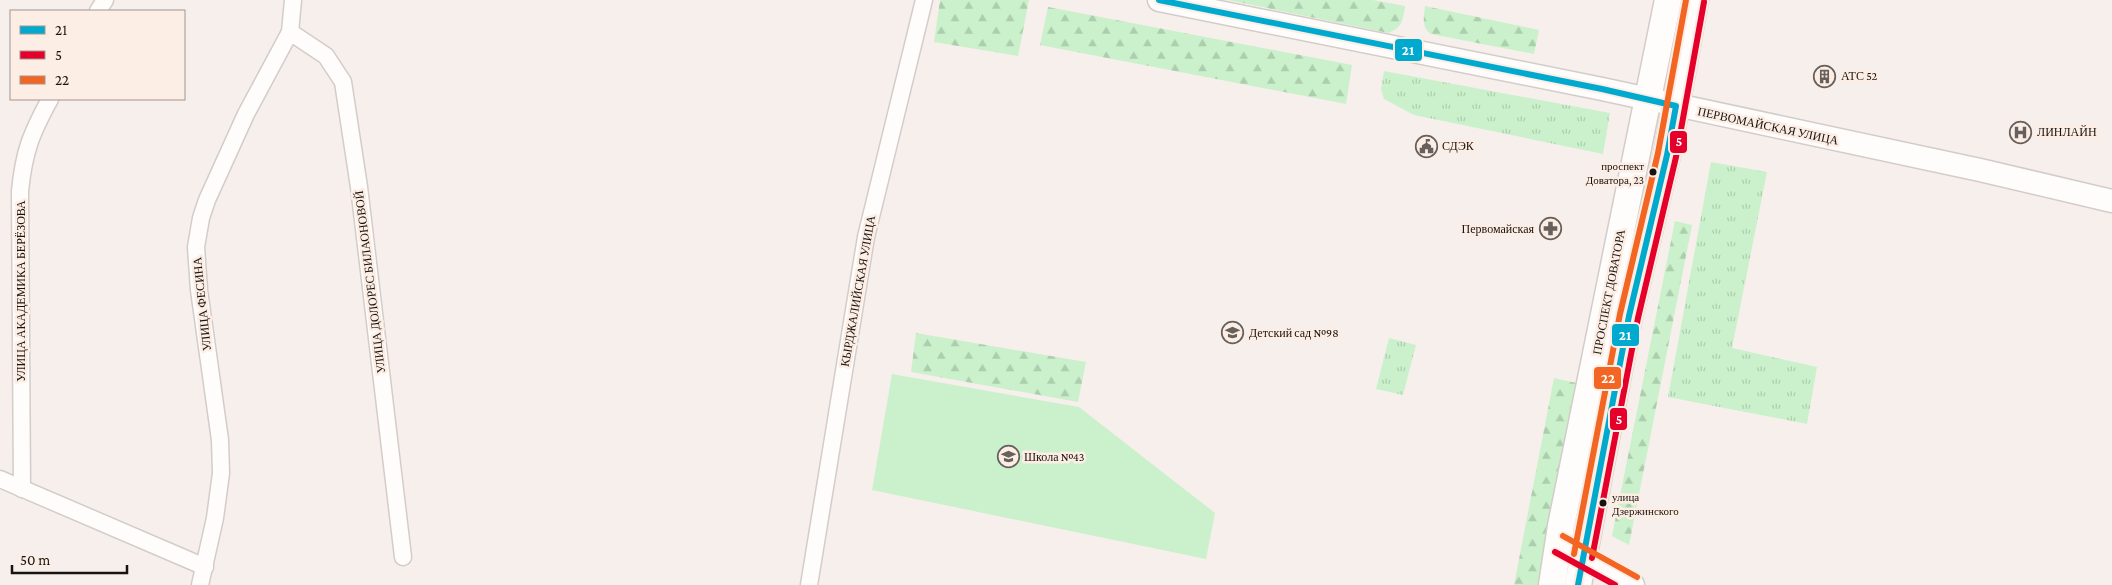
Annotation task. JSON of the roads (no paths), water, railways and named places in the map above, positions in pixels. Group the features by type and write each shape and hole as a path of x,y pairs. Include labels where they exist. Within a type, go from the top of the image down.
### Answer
{"main road":[{"name":"ПРОСПЕКТ ДОВАТОРА","path":"1552,585 1668,0"},
{"name":"ПРОСПЕКТ ДОВАТОРА","path":"1578,585 1629,316 1667,155 1695,0"}],"street":[{"name":"УЛИЦА ФЕСИНА","path":"200,585 215,518 221,473 220,440 199,290 196,247 201,218 207,200 246,114 290,32 293,0"},
{"name":"КЫРДЖАЛИЙСКАЯ УЛИЦА","path":"809,585 866,237 924,0"},
{"name":"ПЕРВОМАЙСКАЯ УЛИЦА","path":"1159,0 1980,170 2112,201"},
{"name":"УЛИЦА ДОЛОРЕС БИЛАОНОВОЙ","path":"290,32 326,56 343,82 360,197 403,557"},
{"name":"УЛИЦА АКАДЕМИКА БЕРЁЗОВА","path":"22,489 20,191 23,164 29,141 50,100"},
{"path":"0,479 205,568"},
{"path":"1559,544 1633,585"}],"place":[{"name":"АТС 52","path":"1825,76"},
{"name":"ЛИНЛАЙН","path":"2021,132"},
{"name":"СДЭК","path":"1426,146"},
{"name":"проспект Доватора, 23","path":"1653,172"},
{"name":"Первомайская","path":"1550,229"},
{"name":"Детский сад №98","path":"1233,333"},
{"name":"Школа №43","path":"1008,457"},
{"name":"улица Дзержинского","path":"1603,503"}]}
